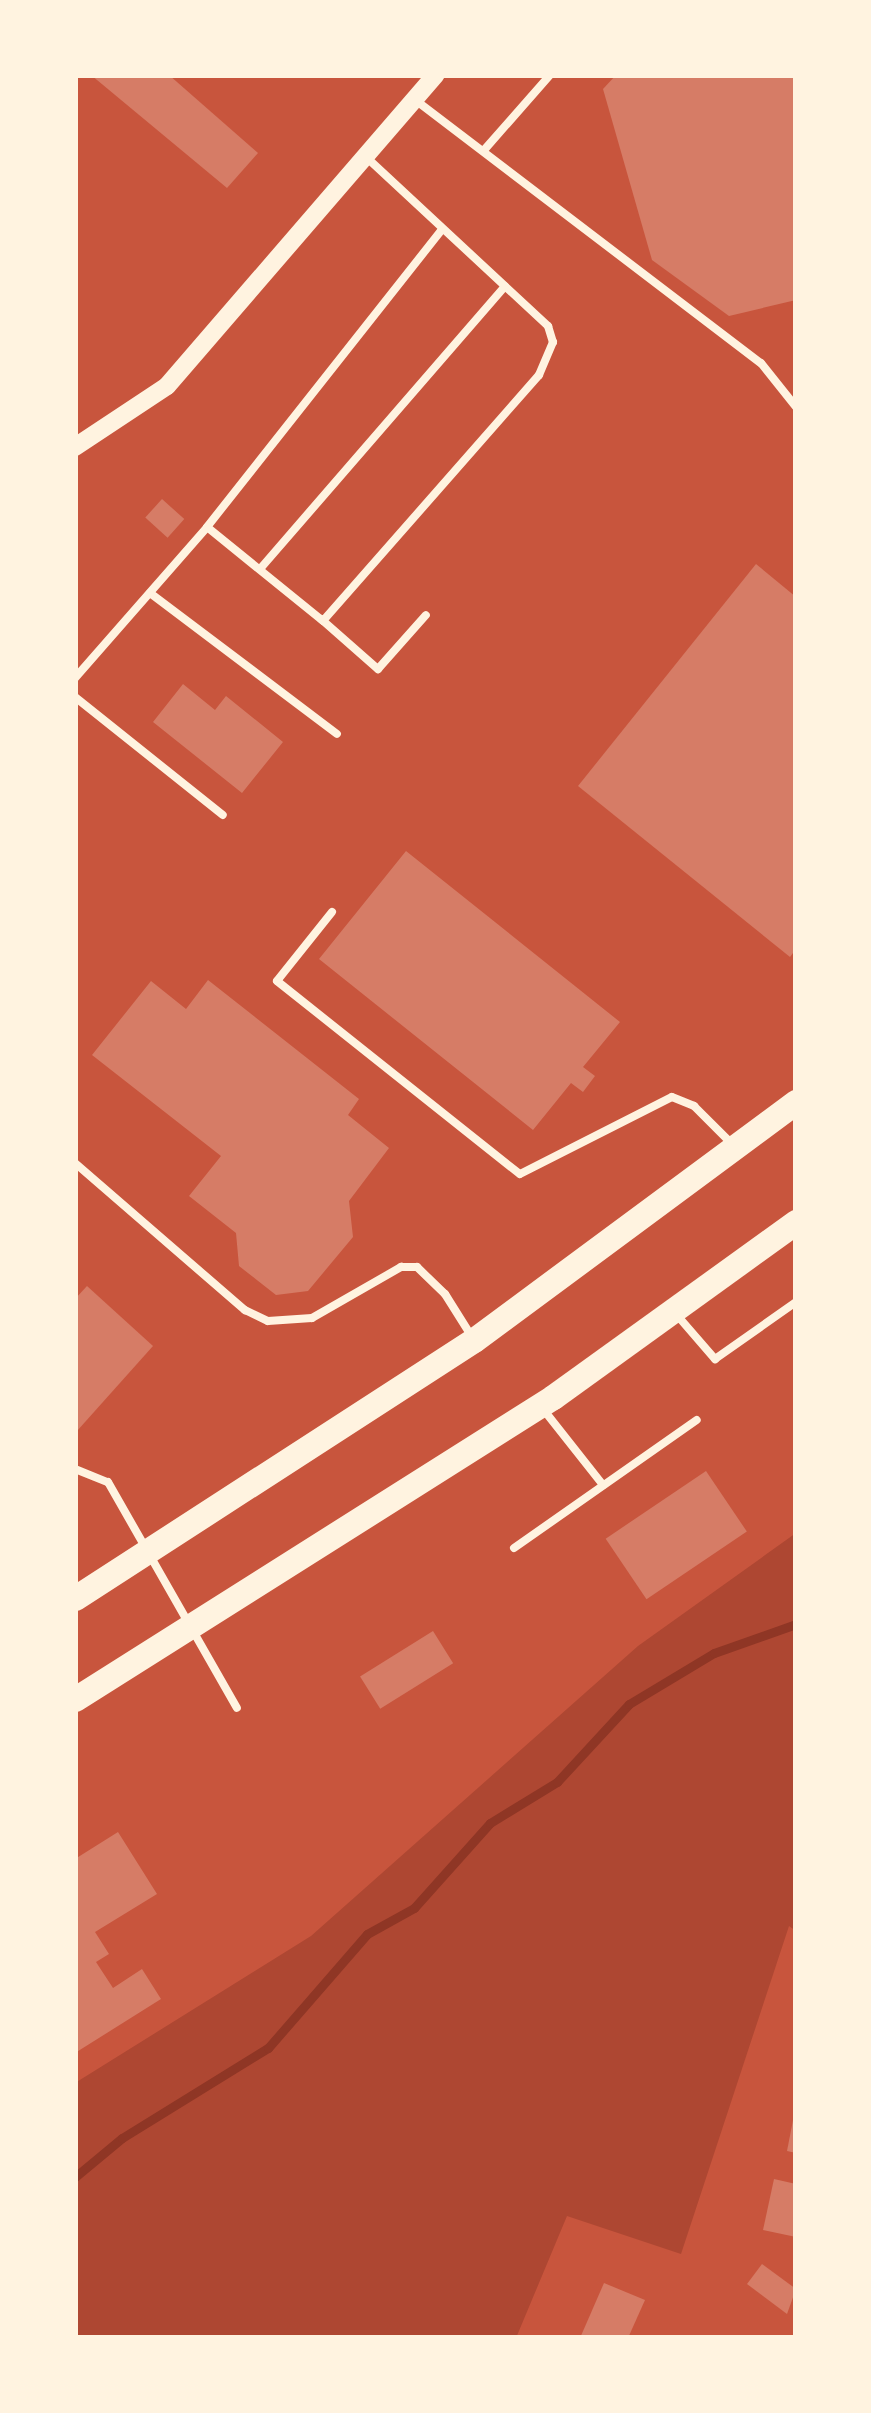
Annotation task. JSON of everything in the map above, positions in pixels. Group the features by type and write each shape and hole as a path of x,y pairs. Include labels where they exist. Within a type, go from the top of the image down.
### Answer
{"main road":[{"path":"75,1598 474,1340 796,1102"},
{"path":"75,1699 192,1631 540,1405 796,1222"}],"street":[{"path":"75,447 167,386 435,75"}],"lane":[{"path":"484,149 550,75"},
{"path":"414,98 761,362 796,407"},
{"path":"321,620 540,375 552,342 548,326 365,156"},
{"path":"75,678 207,527 442,229"},
{"path":"260,569 505,286"},
{"path":"207,527 378,669 426,615"},
{"path":"150,593 336,734"},
{"path":"75,697 223,815"},
{"path":"332,912 278,981 520,1174 672,1098 694,1106 735,1148"},
{"path":"75,1163 245,1310 268,1322 312,1318 401,1266 417,1268 445,1294 474,1340"},
{"path":"673,1311 715,1359 796,1302"},
{"path":"540,1405 603,1485"},
{"path":"514,1548 697,1420"},
{"path":"75,1469 108,1482 236,1708"}],"shaded area":[{"path":"796,1533 796,1931 789,1926 681,2254 567,2216 516,2338 75,2338 75,2083 311,1936 638,1646"}],"building":[{"path":"91,75 169,75 258,153 227,188"},
{"path":"616,75 796,75 796,300 729,316 652,260 603,89"},
{"path":"162,499 184,519 168,538 145,518"},
{"path":"756,564 796,597 796,949 790,957 578,786"},
{"path":"183,684 215,710 226,696 283,742 242,793 153,722"},
{"path":"406,851 620,1022 583,1067 595,1076 583,1092 571,1083 533,1130 319,959"},
{"path":"208,980 359,1099 348,1115 389,1148 349,1201 353,1237 308,1291 276,1295 239,1266 236,1233 189,1196 221,1156 92,1055 151,981 186,1009"},
{"path":"87,1286 153,1346 77,1431 75,1299"},
{"path":"706,1471 747,1532 647,1599 606,1539"},
{"path":"433,1631 453,1663 380,1709 360,1677"},
{"path":"118,1832 157,1894 95,1932 109,1954 96,1962 113,1988 142,1969 161,1999 75,2053 75,1859"},
{"path":"796,2115 796,2153 787,2151"},
{"path":"774,2179 796,2184 796,2237 763,2230"},
{"path":"762,2264 796,2289 787,2314 747,2284"},
{"path":"604,2283 645,2300 628,2338 580,2338"}],"waterway":[{"path":"75,2177 122,2138 268,2048 367,1934 414,1908 490,1823 557,1782 629,1704 714,1653 796,1624"}]}
